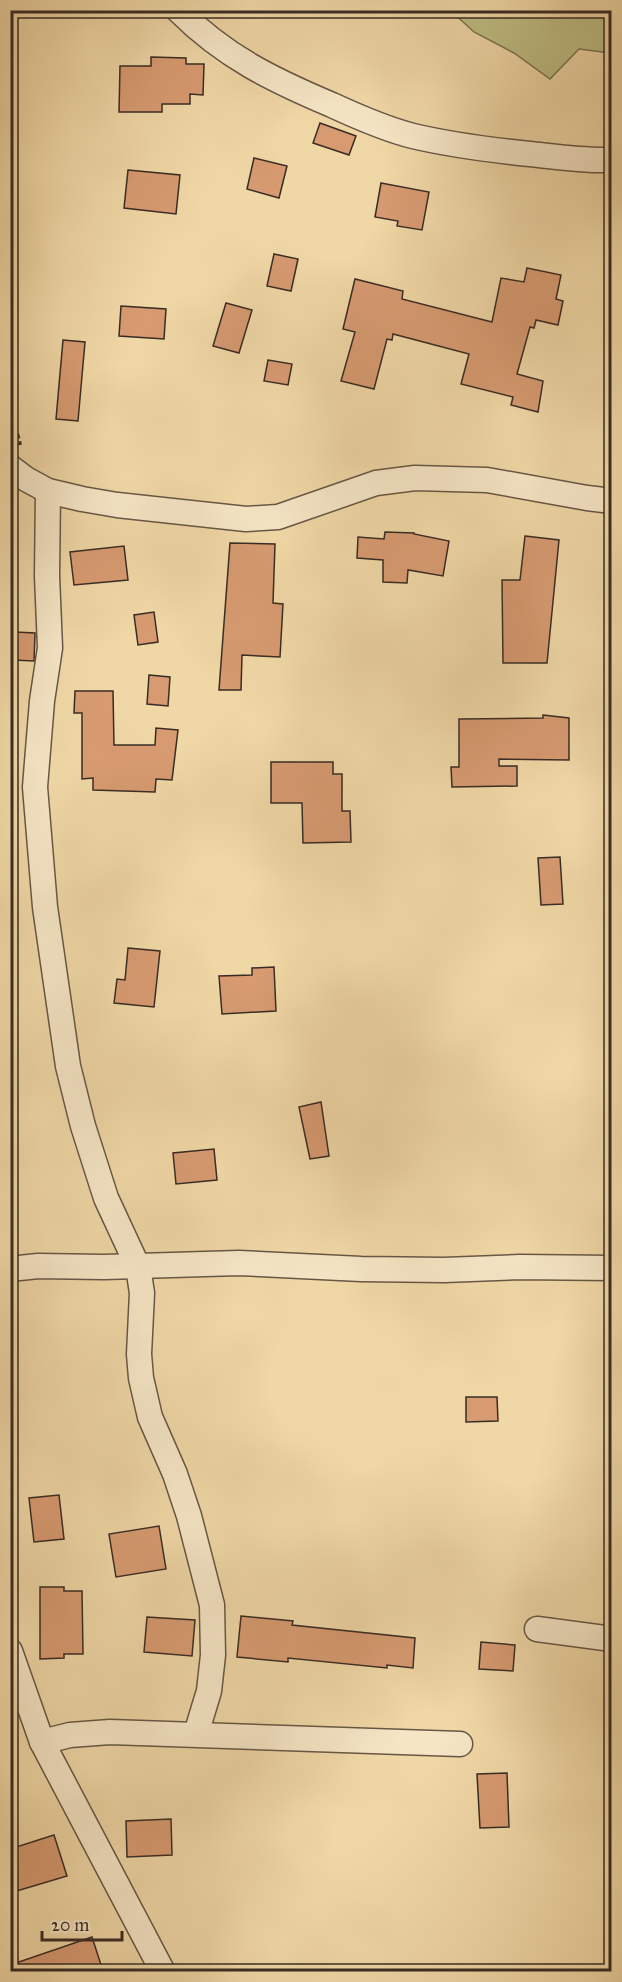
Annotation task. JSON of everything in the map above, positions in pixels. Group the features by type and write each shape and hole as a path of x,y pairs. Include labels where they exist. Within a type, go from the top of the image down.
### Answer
{"street":[{"path":"178,10 221,49 279,82 358,117 410,135 453,144 512,152 591,161 612,160"},
{"path":"10,467 26,480 48,491 117,506 246,519 278,517 376,483 415,478 487,480 612,501"},
{"path":"48,491 47,576 50,648 42,701 35,787 45,907 68,1066 83,1126 106,1198 138,1267 142,1293 139,1354 141,1378 150,1417 175,1474 189,1516 212,1605 213,1655 209,1691 196,1734"},
{"path":"10,1269 239,1263 361,1269 612,1268"},
{"path":"537,1629 612,1639"},
{"path":"10,1651 42,1742 163,1971"},
{"path":"42,1742 70,1735 110,1732 460,1744"}],"path":[{"path":"10,223 13,242 10,254"}],"shaded area":[{"path":"451,11 611,11 611,57 610,53 579,49 550,79 514,53 474,32"}],"building":[{"path":"151,57 186,58 186,64 204,64 203,95 190,94 190,104 162,104 162,112 119,112 120,66 151,66"},
{"path":"320,123 356,136 349,155 313,143"},
{"path":"254,158 287,166 279,198 247,189"},
{"path":"128,170 180,175 176,214 124,208"},
{"path":"381,183 429,192 422,230 397,226 398,221 375,217"},
{"path":"274,254 298,259 291,291 267,286"},
{"path":"527,268 561,275 556,299 563,301 558,325 536,320 534,328 530,327 517,374 543,381 538,412 511,405 513,397 461,384 469,354 393,334 392,340 387,339 374,389 341,381 355,332 343,329 355,279 403,291 402,299 492,322 501,278 524,282"},
{"path":"226,303 252,310 239,353 213,346"},
{"path":"121,306 166,309 164,339 119,336"},
{"path":"63,340 85,342 78,421 56,419"},
{"path":"268,360 292,364 288,385 264,381"},
{"path":"385,532 414,533 449,541 443,576 408,570 407,583 383,582 383,560 357,558 358,537 384,539"},
{"path":"525,536 559,540 547,663 503,663 502,580 520,580"},
{"path":"230,543 275,544 273,603 283,604 280,657 242,655 241,690 219,690"},
{"path":"124,546 128,580 74,585 70,552"},
{"path":"154,612 158,642 138,645 134,615"},
{"path":"15,632 35,633 34,661 14,660"},
{"path":"149,675 170,677 168,706 147,704"},
{"path":"75,691 113,691 114,745 155,745 156,728 178,730 172,780 156,779 155,792 93,790 93,778 82,779 82,713 74,713"},
{"path":"543,715 569,718 569,760 499,759 499,766 517,766 517,786 452,787 451,767 459,767 459,719 543,718"},
{"path":"271,762 333,762 333,774 342,774 342,811 350,811 351,842 303,843 302,803 271,803"},
{"path":"560,857 563,904 541,905 538,858"},
{"path":"128,948 160,951 154,1007 114,1003 117,979 125,980"},
{"path":"274,967 276,1011 222,1014 219,976 252,975 252,968"},
{"path":"321,1102 329,1156 310,1159 299,1107"},
{"path":"214,1149 217,1180 176,1184 173,1153"},
{"path":"466,1397 497,1397 498,1421 466,1422"},
{"path":"59,1495 64,1539 34,1542 29,1498"},
{"path":"159,1526 166,1569 116,1577 109,1534"},
{"path":"40,1587 64,1587 64,1591 82,1591 83,1654 64,1654 64,1658 40,1659"},
{"path":"241,1616 293,1621 292,1625 415,1638 413,1668 387,1665 387,1668 288,1658 288,1662 237,1657"},
{"path":"147,1617 195,1620 192,1656 144,1652"},
{"path":"481,1642 515,1645 513,1671 479,1669"},
{"path":"507,1773 509,1827 480,1828 477,1774"},
{"path":"171,1819 172,1855 127,1857 126,1821"},
{"path":"54,1835 67,1876 10,1893 10,1849"},
{"path":"92,1937 103,1971 10,1971 10,1965"}]}
